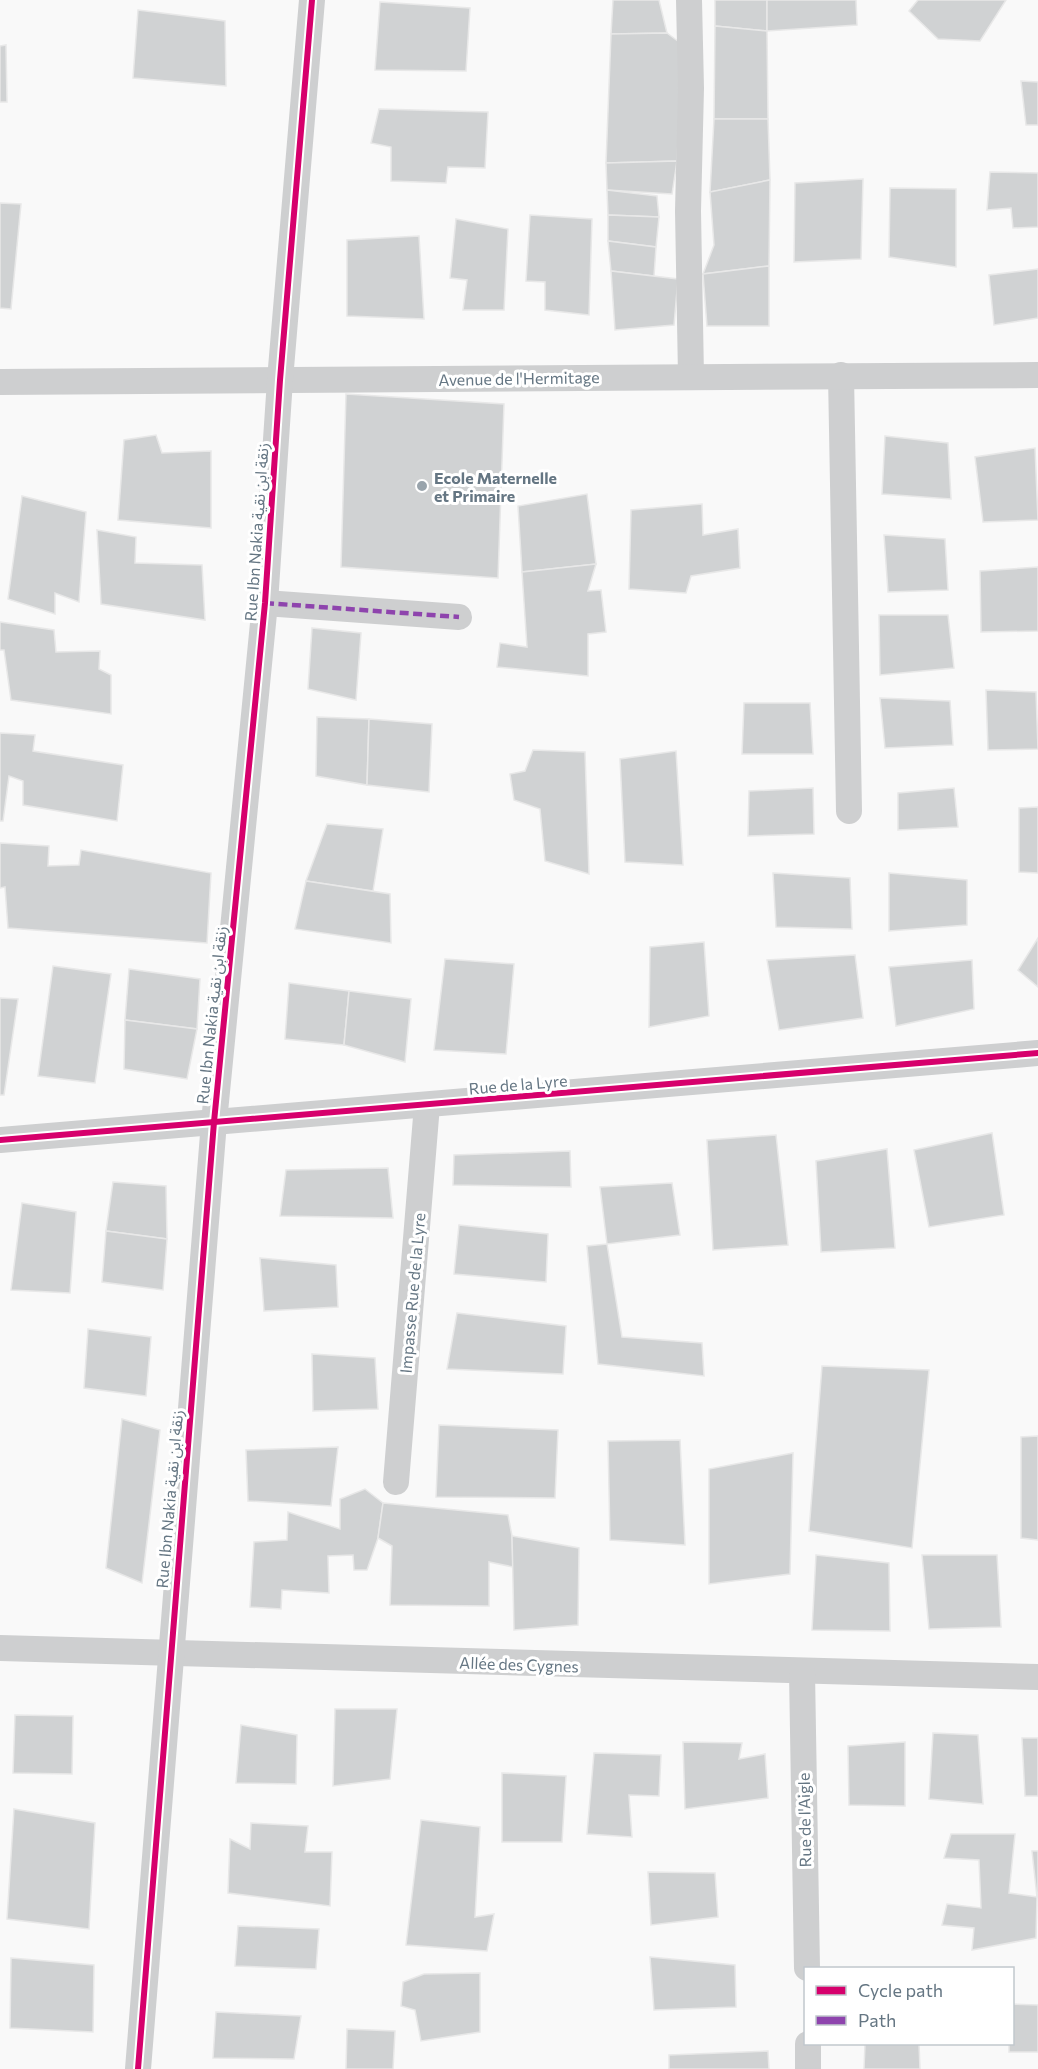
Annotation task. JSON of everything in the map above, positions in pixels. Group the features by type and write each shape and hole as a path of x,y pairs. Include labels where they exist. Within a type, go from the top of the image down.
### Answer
{"street":[{"name":"Rue Ibn Nakia زنقة ابن نقية","path":"138,2069 214,1122 265,603 280,380 312,0"},
{"path":"689,0 691,88 688,211 691,376"},
{"path":"841,375 849,811"},
{"name":"Avenue de l'Hermitage","path":"0,382 1038,375"},
{"path":"265,603 459,617"},
{"name":"Rue de la Lyre","path":"0,1140 1038,1053"},
{"name":"Impasse Rue de la Lyre","path":"396,1482 427,1105"},
{"name":"Allée des Cygnes","path":"0,1648 1038,1677"},
{"name":"Rue de l'Aigle","path":"802,1672 807,1967"},
{"path":"808,2045 808,2069"}],"building":[{"path":"613,0 659,0 667,33 611,34"},
{"path":"715,0 767,0 767,31 715,26"},
{"path":"767,0 856,0 857,25 767,31"},
{"path":"918,0 1006,0 980,41 938,39 909,11"},
{"path":"380,2 470,8 466,71 375,70"},
{"path":"138,10 225,21 226,86 133,78"},
{"path":"715,26 767,31 768,119 714,119"},
{"path":"667,33 683,45 677,161 606,163 611,34"},
{"path":"6,45 7,102 0,102 0,46"},
{"path":"1021,81 1038,82 1038,125 1026,125"},
{"path":"379,109 488,112 485,168 448,167 446,183 391,181 391,147 371,143"},
{"path":"714,119 768,119 770,180 710,192"},
{"path":"677,161 672,194 607,190 606,163"},
{"path":"990,172 1038,173 1038,227 1013,228 1011,208 987,210"},
{"path":"863,179 861,259 794,262 795,183"},
{"path":"770,180 769,266 703,274 714,245 710,192"},
{"path":"890,188 956,189 956,267 889,257"},
{"path":"607,190 657,196 659,217 608,215"},
{"path":"0,203 21,204 11,309 0,308"},
{"path":"530,215 592,219 589,315 545,310 545,282 526,281"},
{"path":"608,215 659,217 656,247 608,241"},
{"path":"456,219 508,229 504,310 463,310 467,280 450,278"},
{"path":"419,236 424,319 347,316 347,240"},
{"path":"608,241 656,247 654,276 611,271"},
{"path":"769,266 769,326 707,326 703,274"},
{"path":"1038,269 1038,318 994,325 989,275"},
{"path":"611,271 678,279 674,325 615,330"},
{"name":"Ecole Maternelle et Primaire","path":"346,394 504,404 498,578 341,567"},
{"path":"156,435 162,453 211,451 211,528 118,520 124,440"},
{"path":"885,436 948,443 951,499 882,494"},
{"path":"1035,448 1038,520 983,522 975,457"},
{"path":"587,494 596,564 522,572 518,506"},
{"path":"22,496 86,512 79,602 55,593 55,614 8,599"},
{"path":"702,504 703,535 738,529 740,568 691,576 686,593 629,589 631,510"},
{"path":"97,530 136,537 135,563 202,565 205,620 101,604"},
{"path":"884,535 945,539 948,590 888,592"},
{"path":"596,564 588,591 601,590 606,632 588,634 588,676 497,667 500,643 527,647 522,572"},
{"path":"1038,567 1038,631 981,632 980,571"},
{"path":"879,615 948,615 954,668 880,675"},
{"path":"0,622 54,630 56,652 100,651 99,669 111,675 111,714 11,700 4,650 0,650"},
{"path":"312,628 361,633 356,700 308,689"},
{"path":"986,690 1036,692 1038,749 988,750"},
{"path":"880,698 950,701 953,745 885,748"},
{"path":"744,703 810,703 813,754 742,754"},
{"path":"317,717 369,719 367,785 316,776"},
{"path":"369,719 432,724 429,792 367,785"},
{"path":"0,733 35,735 33,751 123,765 117,821 23,805 23,781 9,776 3,821 0,821"},
{"path":"533,750 585,752 589,874 545,861 540,809 514,800 510,774 525,771"},
{"path":"676,751 683,865 625,862 620,759"},
{"path":"813,788 814,834 748,836 749,791"},
{"path":"954,788 958,827 898,830 898,793"},
{"path":"1038,807 1038,873 1019,872 1019,808"},
{"path":"327,824 383,829 373,891 306,881"},
{"path":"0,843 49,846 48,866 79,865 81,850 211,873 207,943 8,928 5,887 0,888"},
{"path":"773,873 850,878 852,929 776,927"},
{"path":"889,873 967,880 967,925 889,931"},
{"path":"306,881 390,894 391,943 295,929"},
{"path":"1038,938 1038,987 1018,970"},
{"path":"704,942 709,1016 649,1027 650,947"},
{"path":"855,955 863,1018 779,1030 767,960"},
{"path":"445,959 514,964 506,1054 434,1050"},
{"path":"972,960 974,1009 896,1026 889,967"},
{"path":"53,966 111,974 95,1083 38,1076"},
{"path":"129,969 200,979 197,1029 125,1020"},
{"path":"289,983 349,991 344,1045 285,1039"},
{"path":"349,991 411,999 405,1062 344,1045"},
{"path":"0,998 18,999 4,1095 0,1095"},
{"path":"125,1020 197,1029 187,1079 124,1069"},
{"path":"992,1133 1004,1215 929,1227 914,1150"},
{"path":"776,1135 788,1245 713,1250 707,1140"},
{"path":"887,1149 895,1248 821,1252 816,1161"},
{"path":"570,1151 571,1187 453,1185 454,1155"},
{"path":"388,1168 393,1218 280,1216 286,1170"},
{"path":"113,1182 166,1186 167,1239 106,1231"},
{"path":"672,1183 680,1235 607,1244 600,1187"},
{"path":"22,1203 76,1212 70,1293 11,1290"},
{"path":"459,1225 548,1234 546,1282 454,1274"},
{"path":"106,1231 167,1239 163,1290 102,1282"},
{"path":"607,1244 622,1337 702,1343 704,1376 598,1364 587,1246"},
{"path":"260,1258 336,1265 338,1307 264,1311"},
{"path":"457,1313 566,1326 563,1374 447,1369"},
{"path":"88,1329 151,1337 146,1396 84,1388"},
{"path":"312,1354 375,1358 378,1409 313,1411"},
{"path":"822,1366 929,1370 912,1548 809,1531"},
{"path":"122,1419 160,1430 142,1583 106,1568"},
{"path":"439,1425 558,1430 555,1498 436,1497"},
{"path":"1038,1436 1038,1540 1021,1538 1021,1437"},
{"path":"680,1440 685,1545 610,1540 608,1441"},
{"path":"338,1447 331,1506 248,1501 246,1450"},
{"path":"793,1453 790,1574 709,1584 709,1469"},
{"path":"365,1489 383,1503 378,1538 367,1570 354,1570 353,1555 328,1556 329,1593 282,1590 281,1609 250,1607 254,1542 287,1540 288,1512 340,1529 340,1499"},
{"path":"383,1503 508,1515 512,1536 513,1567 489,1562 489,1606 390,1605 392,1546 378,1538"},
{"path":"512,1536 579,1548 578,1625 514,1630"},
{"path":"816,1555 889,1563 890,1631 812,1630"},
{"path":"922,1555 997,1555 1001,1627 929,1629"},
{"path":"335,1709 397,1709 390,1779 333,1786"},
{"path":"15,1715 73,1716 72,1774 13,1773"},
{"path":"241,1725 297,1735 296,1784 236,1783"},
{"path":"933,1733 978,1735 983,1804 929,1799"},
{"path":"1022,1738 1038,1738 1038,1796 1025,1796"},
{"path":"683,1742 742,1743 739,1759 765,1754 768,1798 685,1809"},
{"path":"905,1742 905,1806 849,1805 848,1746"},
{"path":"594,1753 661,1755 659,1796 629,1795 632,1837 587,1834"},
{"path":"502,1773 566,1776 562,1842 502,1842"},
{"path":"14,1809 95,1823 89,1929 7,1919"},
{"path":"421,1820 480,1827 475,1917 494,1914 487,1951 406,1945"},
{"path":"251,1823 308,1826 305,1852 332,1852 330,1906 228,1893 230,1839 250,1849"},
{"path":"951,1834 1015,1834 1009,1893 1037,1897 1036,1938 972,1950 974,1928 942,1925 947,1904 981,1908 979,1860 944,1858"},
{"path":"1032,1851 1038,1851 1038,1897 1037,1897"},
{"path":"648,1872 715,1873 718,1917 651,1925"},
{"path":"238,1926 319,1929 316,1969 235,1966"},
{"path":"650,1957 735,1965 736,2007 654,2010"},
{"path":"11,1958 94,1965 93,2032 10,2028"},
{"path":"480,1973 480,2032 421,2041 415,2010 401,2006 403,1982 424,1974"},
{"path":"1014,2004 1038,2005 1038,2052 1009,2052 1009,2045 1014,2045"},
{"path":"216,2012 301,2016 294,2059 213,2058"},
{"path":"347,2029 395,2031 393,2069 346,2069"},
{"path":"865,2045 919,2045 920,2069 864,2069"},
{"path":"768,2051 769,2069 669,2069 669,2055"}],"marked path":[{"path":"265,603 459,617"}],"cycle path":[{"path":"138,2069 214,1122 265,603 280,380 312,0"},
{"path":"0,1140 1038,1053"}],"place":[{"name":"Ecole Maternelle et Primaire","path":"422,486"}]}
